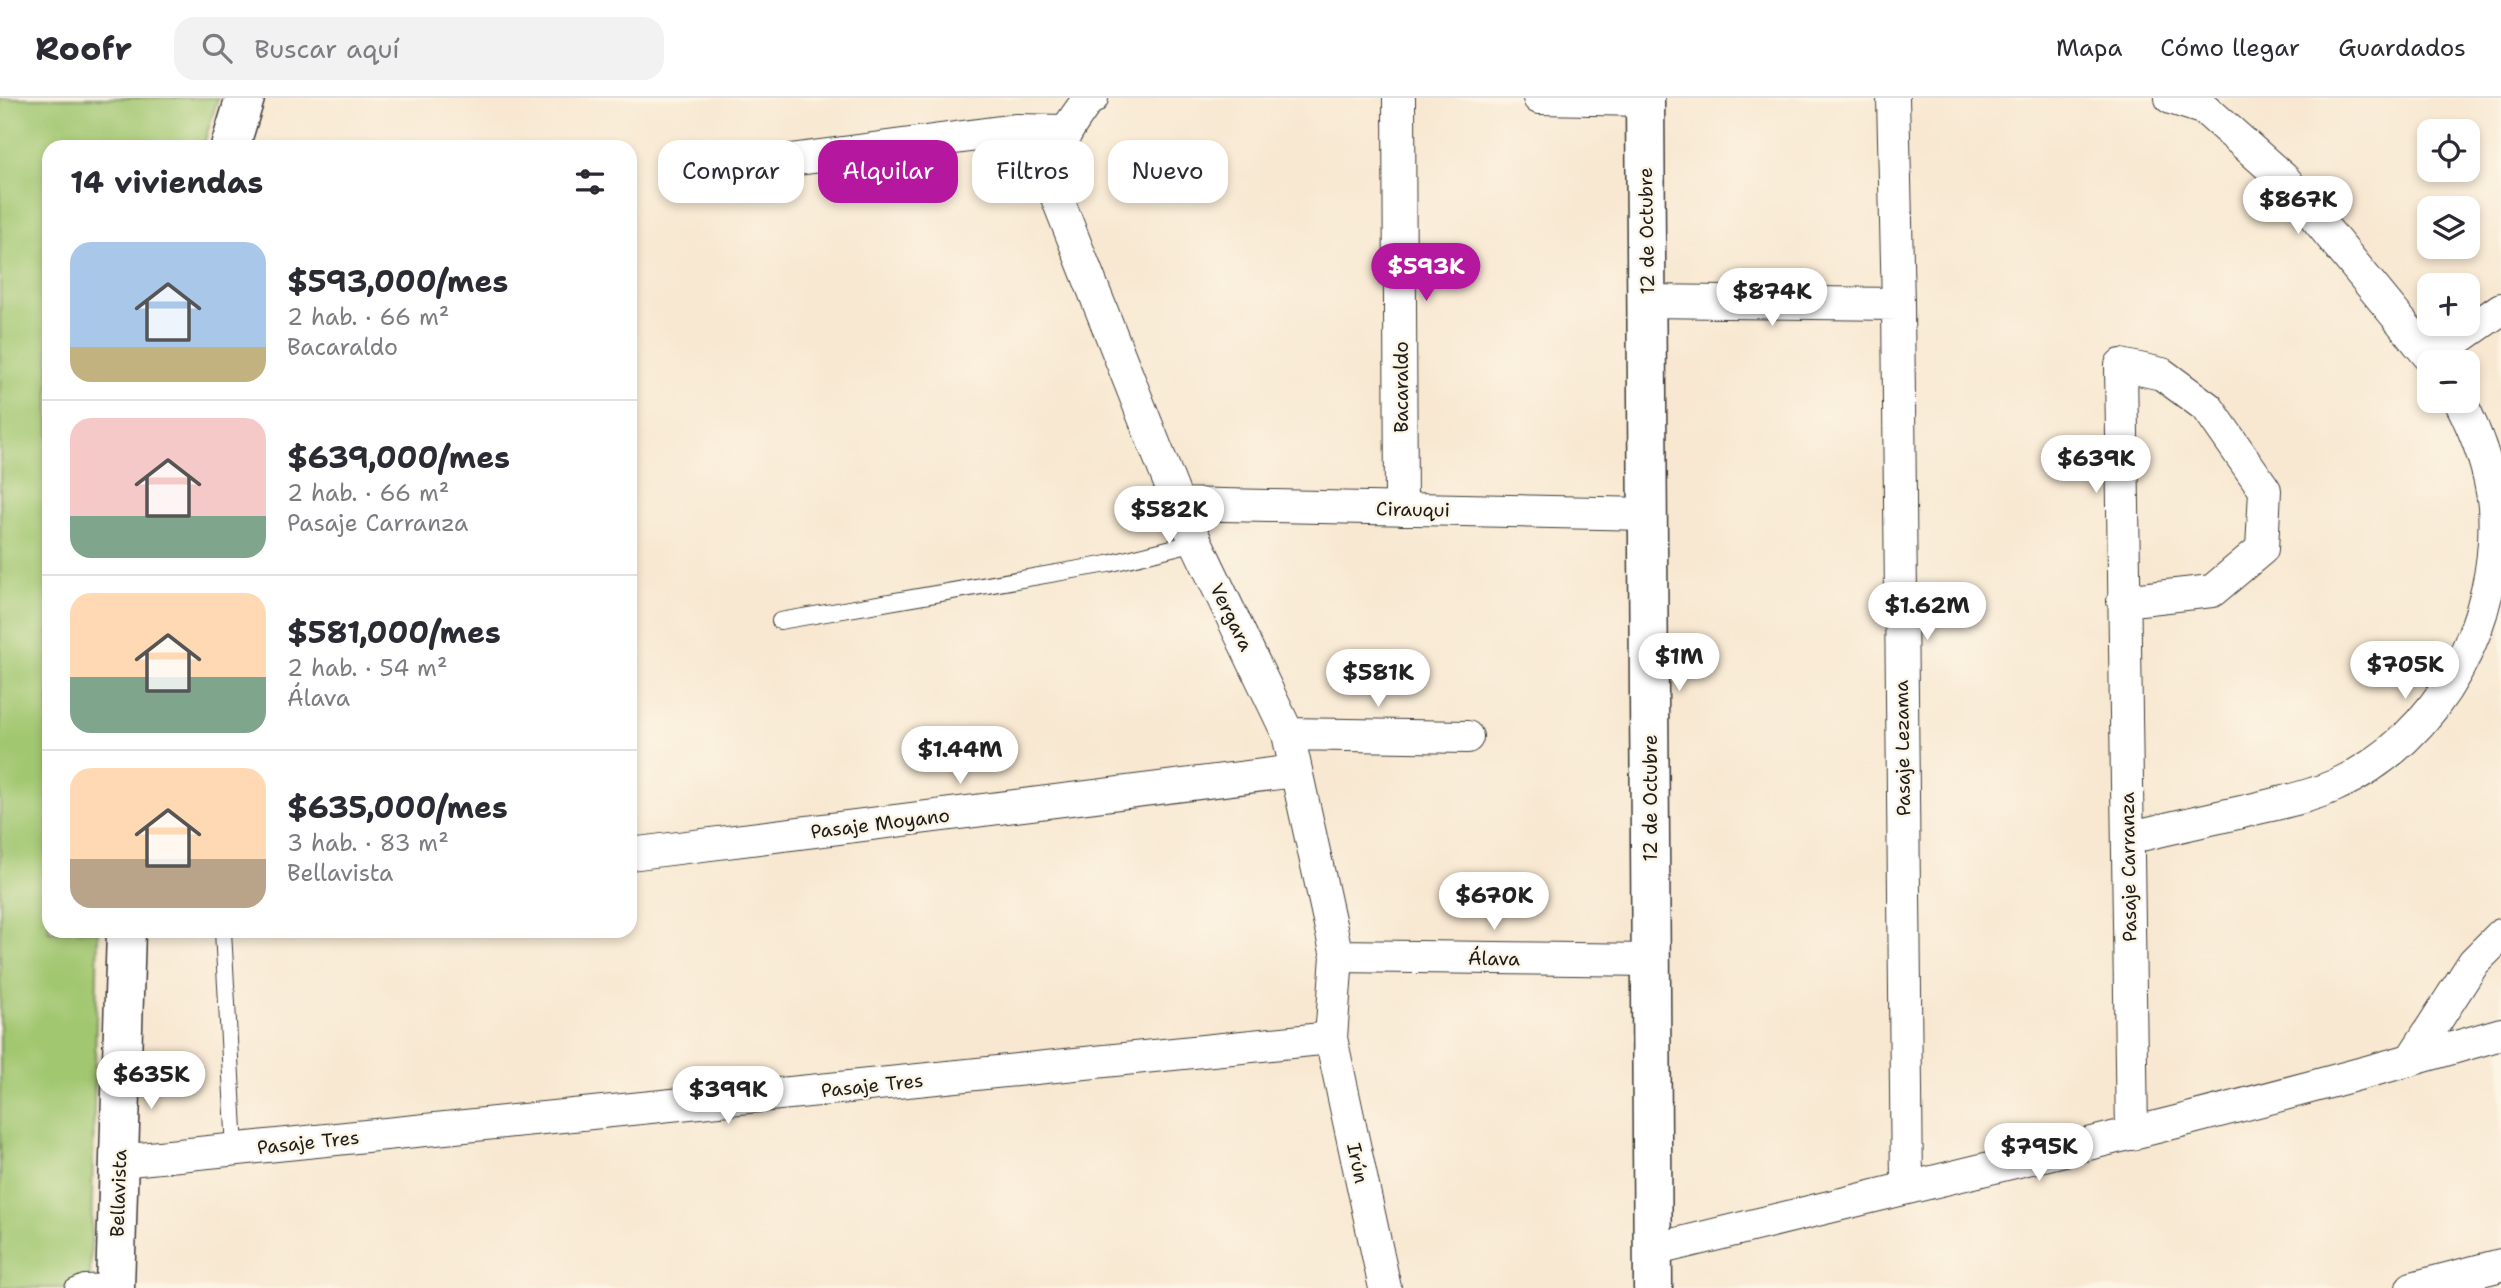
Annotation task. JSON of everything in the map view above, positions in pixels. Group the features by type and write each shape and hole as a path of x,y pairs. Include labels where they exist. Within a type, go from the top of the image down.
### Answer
{"street":[{"path":"232,140 245,98"},
{"name":"Vergara","path":"1092,98 1065,131 1056,157 1056,195 1178,503 1288,734 1336,956 1331,1038"},
{"name":"Bacaraldo","path":"1399,98 1401,509"},
{"path":"1539,98 1645,99"},
{"name":"Pasaje Lezama","path":"1893,98 1898,304 1907,1187"},
{"path":"2171,98 2205,109 2286,180 2425,350"},
{"name":"12 de Octubre","path":"1645,99 1653,1288"},
{"path":"804,158 1015,130 1065,131"},
{"path":"1646,300 1898,304"},
{"path":"2446,350 2501,309"},
{"name":"Pasaje Carranza","path":"2123,601 2213,591 2262,549 2265,490 2208,408 2162,374 2121,365 2123,601 2132,1134"},
{"path":"2128,838 2300,798 2334,785 2367,768 2397,746 2423,721 2446,693 2465,661 2480,627 2491,588 2496,547 2494,506 2487,466 2466,413"},
{"name":"Cirauqui","path":"1178,503 1648,514"},
{"path":"1288,734 1466,737"},
{"name":"Pasaje Moyano","path":"637,853 1296,771"},
{"path":"2411,1060 2474,962 2501,935"},
{"name":"Bellavista","path":"115,1285 126,938"},
{"name":"Álava","path":"1336,956 1651,960"},
{"path":"1653,1250 2132,1134 2501,1034"},
{"name":"Pasaje Tres","path":"120,1161 1331,1038"},
{"name":"Irún","path":"1331,1038 1385,1288"},
{"path":"2412,1288 2501,1265"}],"lane":[{"path":"780,621 1108,564 1196,542"},
{"path":"223,938 235,1149"},
{"path":"74,1288 84,1283 115,1285"}],"green space":[{"path":"0,98 218,98 205,140 42,140 42,938 98,938 90,1288 0,1288"}]}
